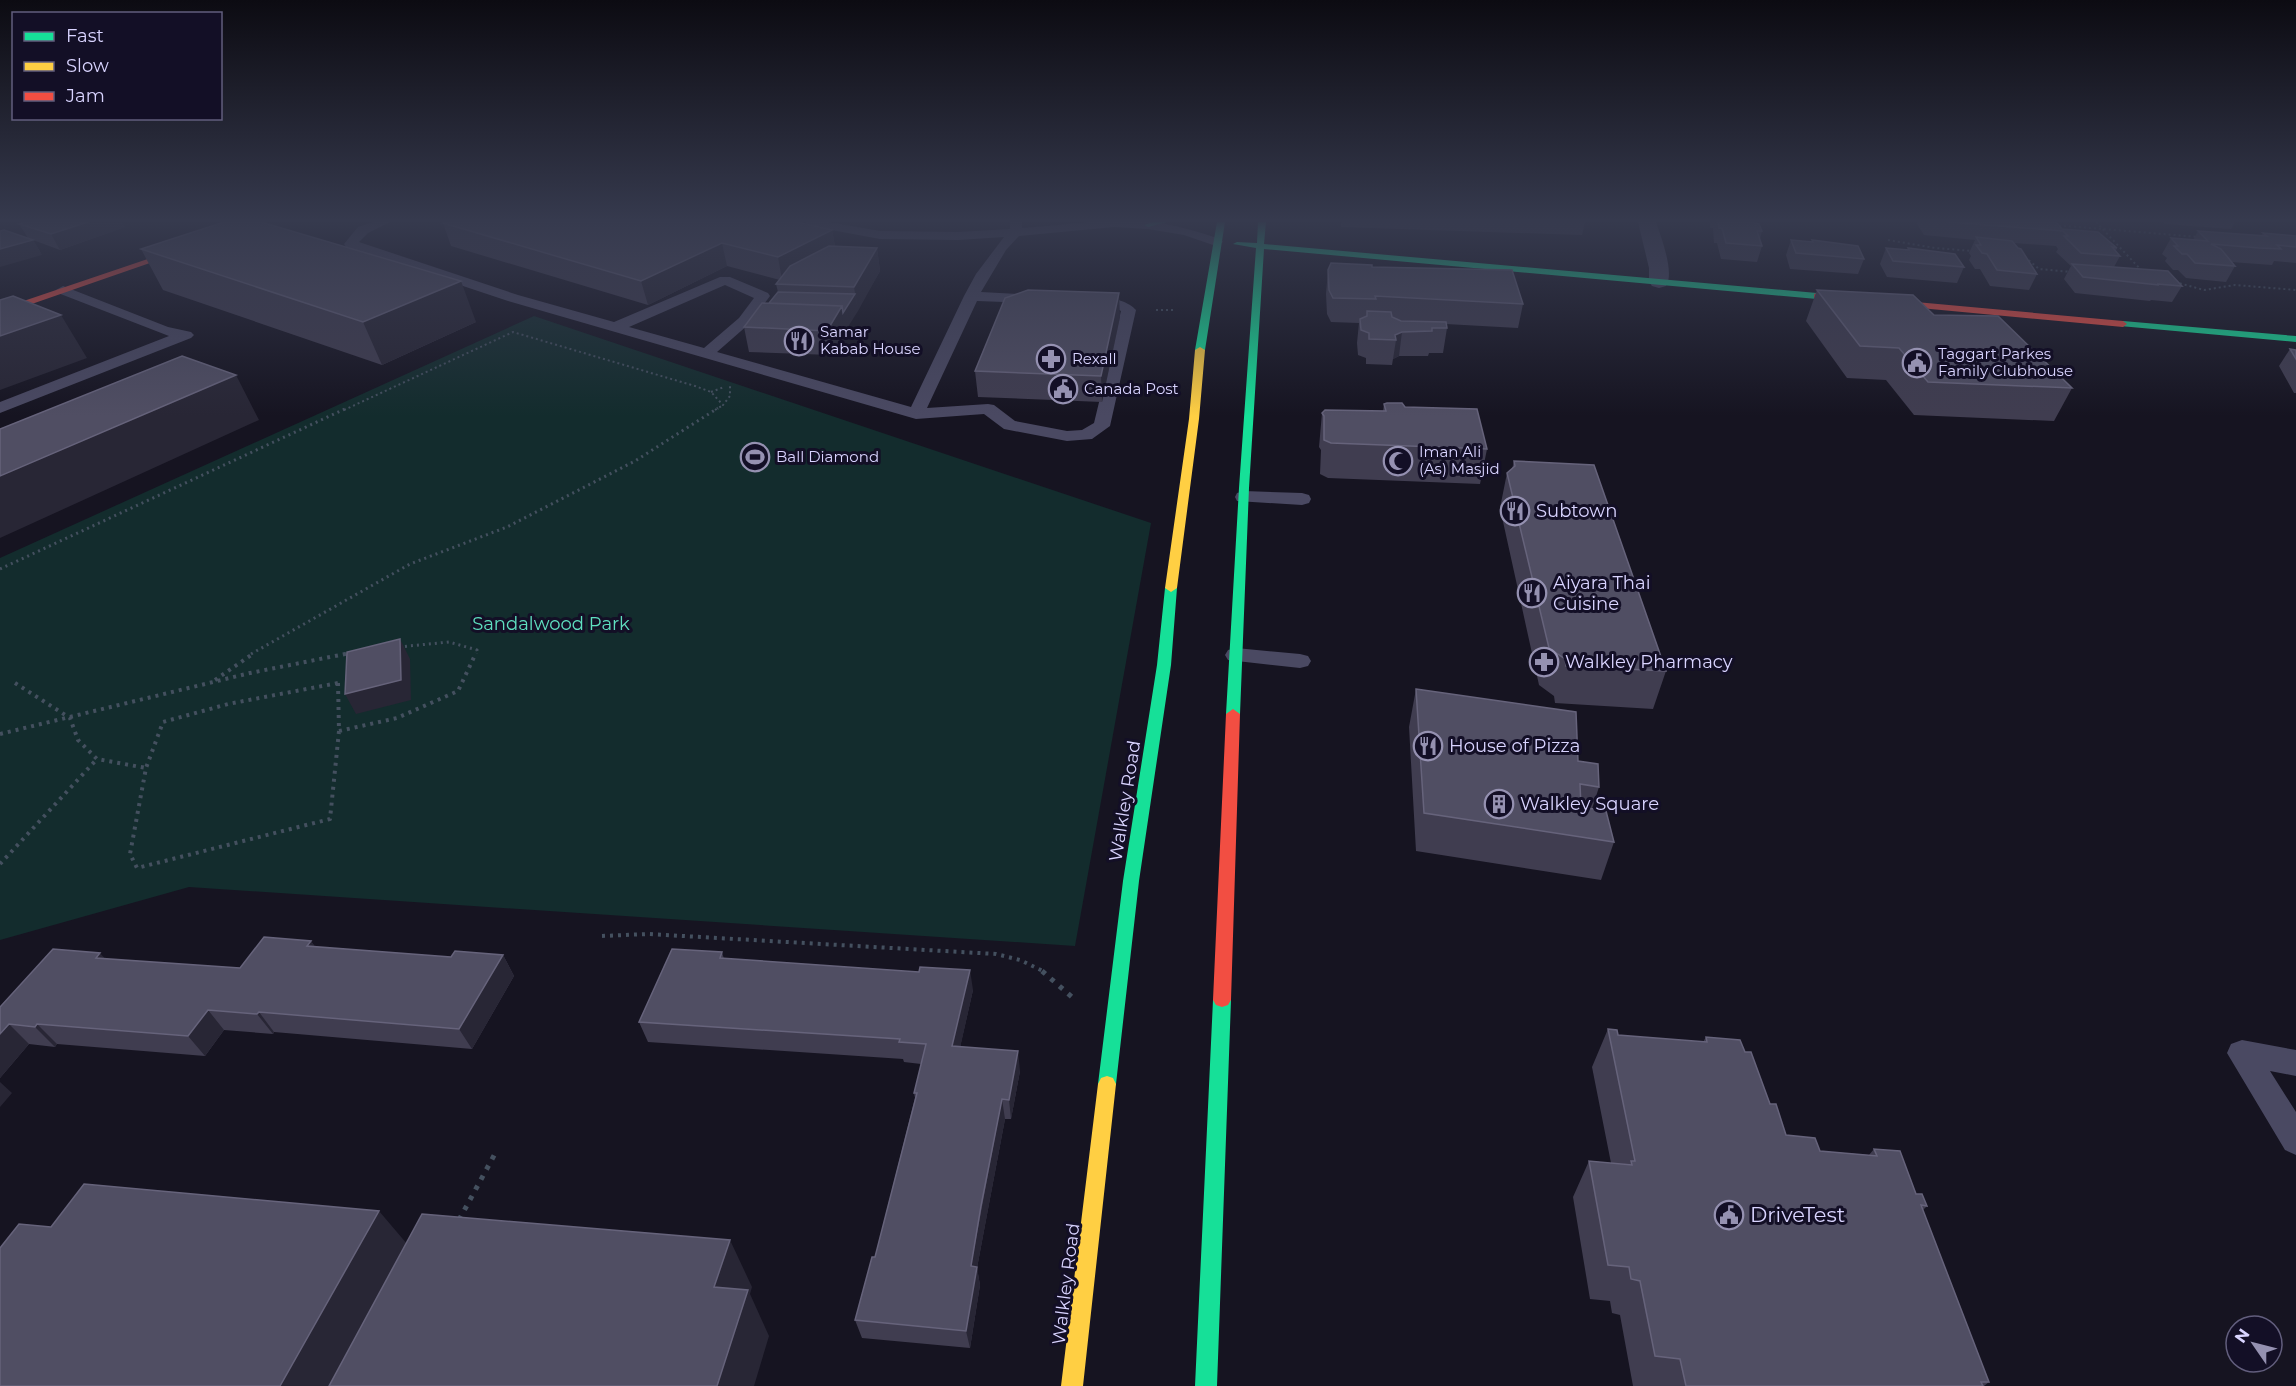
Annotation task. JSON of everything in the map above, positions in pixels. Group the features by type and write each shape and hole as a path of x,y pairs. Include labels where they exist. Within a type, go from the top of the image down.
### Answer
{"main road":[{"path":"0,312 73,287"},
{"name":"Walkley Road","path":"1072,1386 1131,881 1164,665 1172,579 1194,419 1198,361 1209,287"},
{"path":"1206,1386 1236,655 1259,287"},
{"path":"1711,287 2296,339"}],"lane":[{"path":"479,287 916,414 988,409 1010,425 1067,436 1086,435 1102,426 1129,310 1118,303 1074,301"},
{"path":"616,327 710,287"},
{"path":"707,353 744,321 763,296 741,287"},
{"path":"916,414 977,287"},
{"path":"0,408 186,336 164,331 63,290"},
{"path":"971,296 1052,300"},
{"path":"1244,497 1302,500"},
{"path":"1236,655 1300,661"},
{"path":"2296,1063 2242,1053 2296,1140"}],"path":[{"path":"2192,287 2204,290 2225,287"},
{"path":"2255,287 2296,290"},
{"path":"0,569 513,332 711,392 723,405"},
{"path":"212,682 246,657 410,564 518,522 635,461 723,405 730,396 729,385 711,392"},
{"path":"339,731 397,718 458,691 477,650 449,642 397,647"},
{"path":"0,734 212,682 357,652"},
{"path":"15,683 70,718 78,740 97,759 146,768"},
{"path":"338,683 339,731 330,819 137,868 130,854 146,768 163,723 228,704 338,683"},
{"path":"0,864 16,843 80,781 97,759"},
{"path":"602,936 648,934 996,954 1026,960 1054,978 1072,998"},
{"path":"453,1232 497,1150"}],"green space":[{"name":"Sandalwood Park","path":"534,316 1151,523 1075,946 189,887 0,940 0,558"}],"building":[{"path":"256,287 447,287 363,322"},
{"path":"1329,287 1517,287 1523,304 1375,296 1376,299 1333,298"},
{"name":"Rexall","path":"1028,290 1119,293 1101,376 975,371 1005,298"},
{"path":"1817,290 1913,295 1934,315 1998,316 2072,388 1928,382 1899,348 1860,346"},
{"path":"778,292 855,294 843,313 842,306 769,303"},
{"path":"13,296 61,315 0,336 0,300"},
{"path":"762,303 842,306 827,331 744,327"},
{"path":"1367,311 1391,312 1392,317 1401,321 1446,322 1447,328 1402,332 1395,335 1396,340 1369,339 1369,333 1361,330 1360,319 1367,316"},
{"path":"2290,349 2296,350 2296,359"},
{"path":"182,356 236,375 0,476 0,429"},
{"path":"1402,403 1405,407 1477,409 1487,449 1331,443 1324,440 1322,413 1325,410 1386,411 1384,404"},
{"path":"1514,461 1594,465 1666,671 1566,666 1565,659 1549,648 1507,473 1515,466"},
{"path":"400,639 401,680 345,694 347,652"},
{"name":"Walkley Square","path":"1416,689 1576,712 1578,761 1598,764 1599,787 1580,784 1581,807 1606,811 1614,842 1424,813"},
{"path":"264,937 311,941 307,946 451,957 455,951 503,955 459,1029 259,1012 257,1014 208,1010 188,1036 37,1024 35,1027 9,1024 0,1034 0,1007 53,949 100,953 96,958 240,968"},
{"path":"672,949 722,952 720,958 919,972 920,967 970,970 952,1046 1018,1051 1009,1100 1002,1099 981,1206 971,1266 977,1267 966,1331 855,1320 872,1257 875,1257 917,1093 914,1093 926,1044 899,1042 900,1039 639,1022"},
{"name":"DriveTest","path":"1608,1029 1617,1030 1618,1035 1707,1042 1706,1037 1740,1040 1745,1052 1751,1052 1770,1104 1776,1104 1786,1135 1815,1138 1820,1151 1877,1156 1874,1149 1900,1151 1916,1194 1922,1194 1927,1206 1921,1205 1989,1382 1981,1382 1983,1386 1686,1386 1680,1359 1655,1356 1640,1281 1631,1279 1629,1267 1608,1265 1589,1161 1632,1165 1631,1161 1635,1161"},
{"path":"84,1184 379,1211 280,1386 0,1386 0,1248 19,1224 51,1227"},
{"path":"422,1214 730,1240 714,1287 748,1290 717,1386 329,1386"}],"traffic: fast":[{"path":"1200,350 1210,287"},
{"path":"1233,714 1244,488 1258,287"},
{"path":"1713,287 1817,296"},
{"path":"2123,324 2296,339"},
{"path":"1107,1084 1131,881 1164,665 1171,588"},
{"path":"1206,1386 1222,1000"}],"traffic: slow":[{"path":"1171,588 1194,419 1200,350"},
{"path":"1072,1386 1107,1084"}],"traffic: jam":[{"path":"0,312 74,287"},
{"path":"1817,296 2123,324"},
{"path":"1222,1000 1233,714"}],"place":[{"name":"Samar Kabab House","path":"799,341"},
{"name":"Rexall","path":"1051,359"},
{"name":"Taggart Parkes Family Clubhouse","path":"1917,363"},
{"name":"Canada Post","path":"1063,389"},
{"name":"Ball Diamond","path":"755,457"},
{"name":"Iman Ali (As) Masjid","path":"1398,461"},
{"name":"Subtown","path":"1515,511"},
{"name":"Aiyara Thai Cuisine","path":"1532,593"},
{"name":"Walkley Pharmacy","path":"1544,662"},
{"name":"House of Pizza","path":"1428,746"},
{"name":"Walkley Square","path":"1499,804"},
{"name":"DriveTest","path":"1729,1215"}]}
